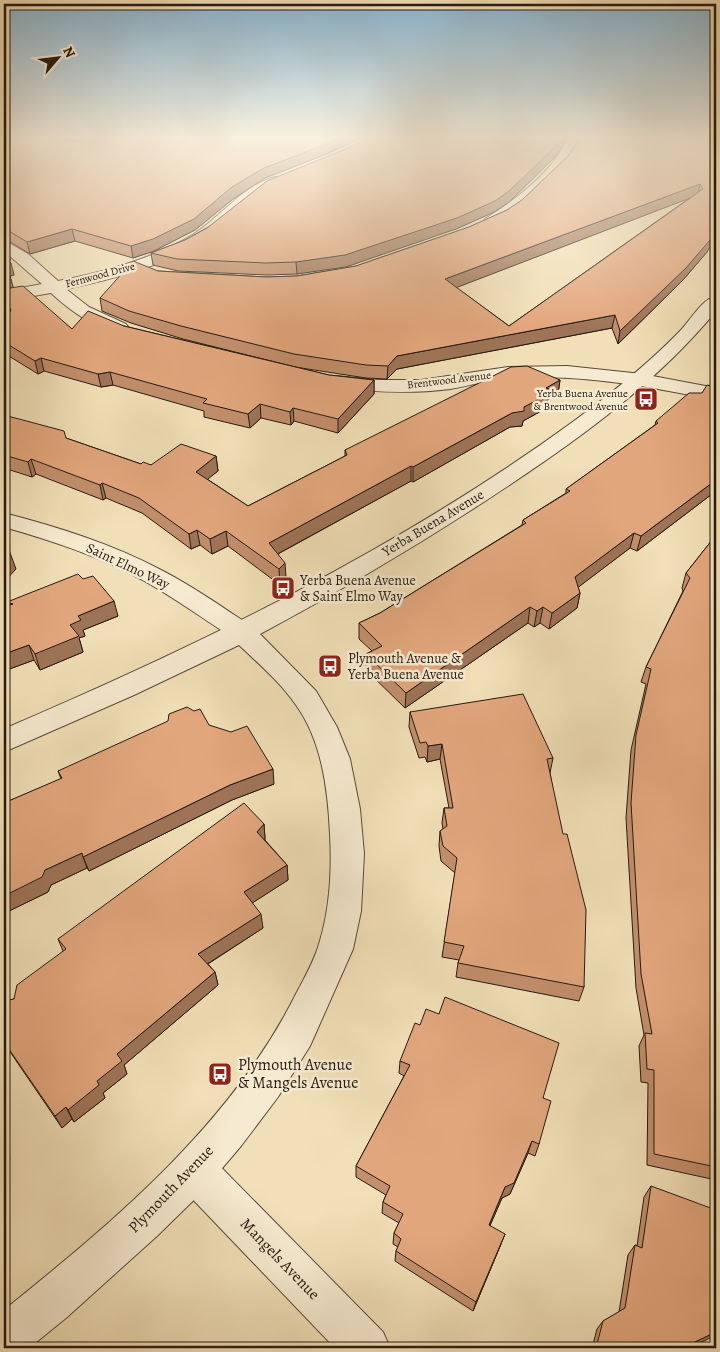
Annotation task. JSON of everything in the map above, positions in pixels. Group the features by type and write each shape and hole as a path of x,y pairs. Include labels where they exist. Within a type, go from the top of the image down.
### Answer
{"street":[{"name":"Fernwood Drive","path":"4,296 55,287 135,266 160,256 201,235 243,201"},
{"path":"476,228 514,207 520,201"},
{"path":"4,245 26,260 72,303 92,316 134,332"},
{"path":"135,266 153,274"},
{"name":"Yerba Buena Avenue","path":"4,741 242,632 334,582 497,484 580,427 639,379 667,353 716,301"},
{"name":"Brentwood Avenue","path":"322,380 373,386 414,386 515,372 550,371 639,379 716,394"},
{"name":"Saint Elmo Way","path":"4,520 58,534 110,554 163,581 242,632"},
{"name":"Plymouth Avenue","path":"4,1339 86,1273 194,1170 264,1084 307,1017 338,940 349,868 344,800 330,743 306,699 275,663 242,632"},
{"name":"Mangels Avenue","path":"194,1170 367,1348"}],"building":[{"path":"4,201 215,201 194,219 153,239 131,246 72,229 27,242 4,228"},
{"path":"241,201 495,201 457,218 345,255 296,262 266,263 177,259 151,253 185,240 207,228"},
{"path":"520,201 654,201 445,279 509,326 686,201 716,201 716,230 686,268 620,331 615,315 397,356 388,366 366,365 294,354 129,311 100,298 133,261 158,271 266,277 297,276 356,266 469,227 507,210"},
{"path":"4,259 11,263 4,265"},
{"path":"4,270 10,275 4,276"},
{"path":"23,286 72,329 88,311 124,326 329,375 374,380 338,419 293,408 290,412 260,404 248,414 203,403 207,399 110,372 98,374 41,358 35,361 4,342 4,314 11,311 10,308 4,309 4,289"},
{"path":"527,366 560,380 546,388 549,389 541,393 545,396 524,407 524,411 512,413 269,543 285,563 279,569 226,531 210,539 197,530 189,534 139,498 102,483 100,485 31,459 28,462 4,455 4,415 64,431 66,438 141,464 143,462 151,465 181,444 216,456 196,472 248,506 347,455 345,450 511,367"},
{"path":"707,385 716,387 716,480 641,536 634,533 575,577 580,593 552,613 543,607 537,611 530,607 406,693 366,654 382,646 359,623 380,613 526,523 523,520 570,491 566,489 658,423 656,421 689,393 702,393"},
{"path":"716,535 716,1167 654,1154 654,1070 647,1069 645,1033 652,1034 641,974 631,803 636,735 651,669 646,667 690,578 686,573"},
{"path":"4,549 9,550 4,556"},
{"path":"78,574 83,579 93,576 114,601 78,616 81,620 70,625 79,636 35,654 29,645 4,654 4,607 13,604 7,602"},
{"path":"523,694 553,758 547,759 563,834 567,834 586,910 584,987 458,963 464,946 444,942 457,858 443,846 440,831 447,826 444,808 453,808 442,744 428,746 426,742 420,743 410,712"},
{"path":"187,707 194,711 200,709 209,725 231,732 247,726 273,769 230,785 83,857 82,853 45,870 42,877 4,896 4,803 62,778 58,771 168,721 169,714"},
{"path":"244,803 264,824 257,832 287,865 244,892 261,914 198,954 215,972 117,1054 122,1061 97,1081 99,1085 68,1110 66,1107 55,1116 4,1042 4,1001 14,999 17,985 66,949 58,939"},
{"path":"445,997 559,1043 543,1098 551,1101 539,1144 532,1141 514,1183 505,1187 489,1225 505,1234 476,1302 396,1251 401,1239 394,1233 403,1214 383,1202 390,1186 356,1166 410,1065 400,1061 415,1023 420,1025 426,1009 439,1014"},
{"path":"651,1186 716,1210 716,1332 682,1348 596,1348 603,1321 625,1308 635,1245 642,1248"}],"place":[{"name":"Yerba Buena Avenue & Brentwood Avenue","path":"646,399"},
{"name":"Yerba Buena Avenue & Saint Elmo Way","path":"283,588"},
{"name":"Plymouth Avenue & Yerba Buena Avenue","path":"330,666"},
{"name":"Plymouth Avenue & Mangels Avenue","path":"220,1074"}]}
